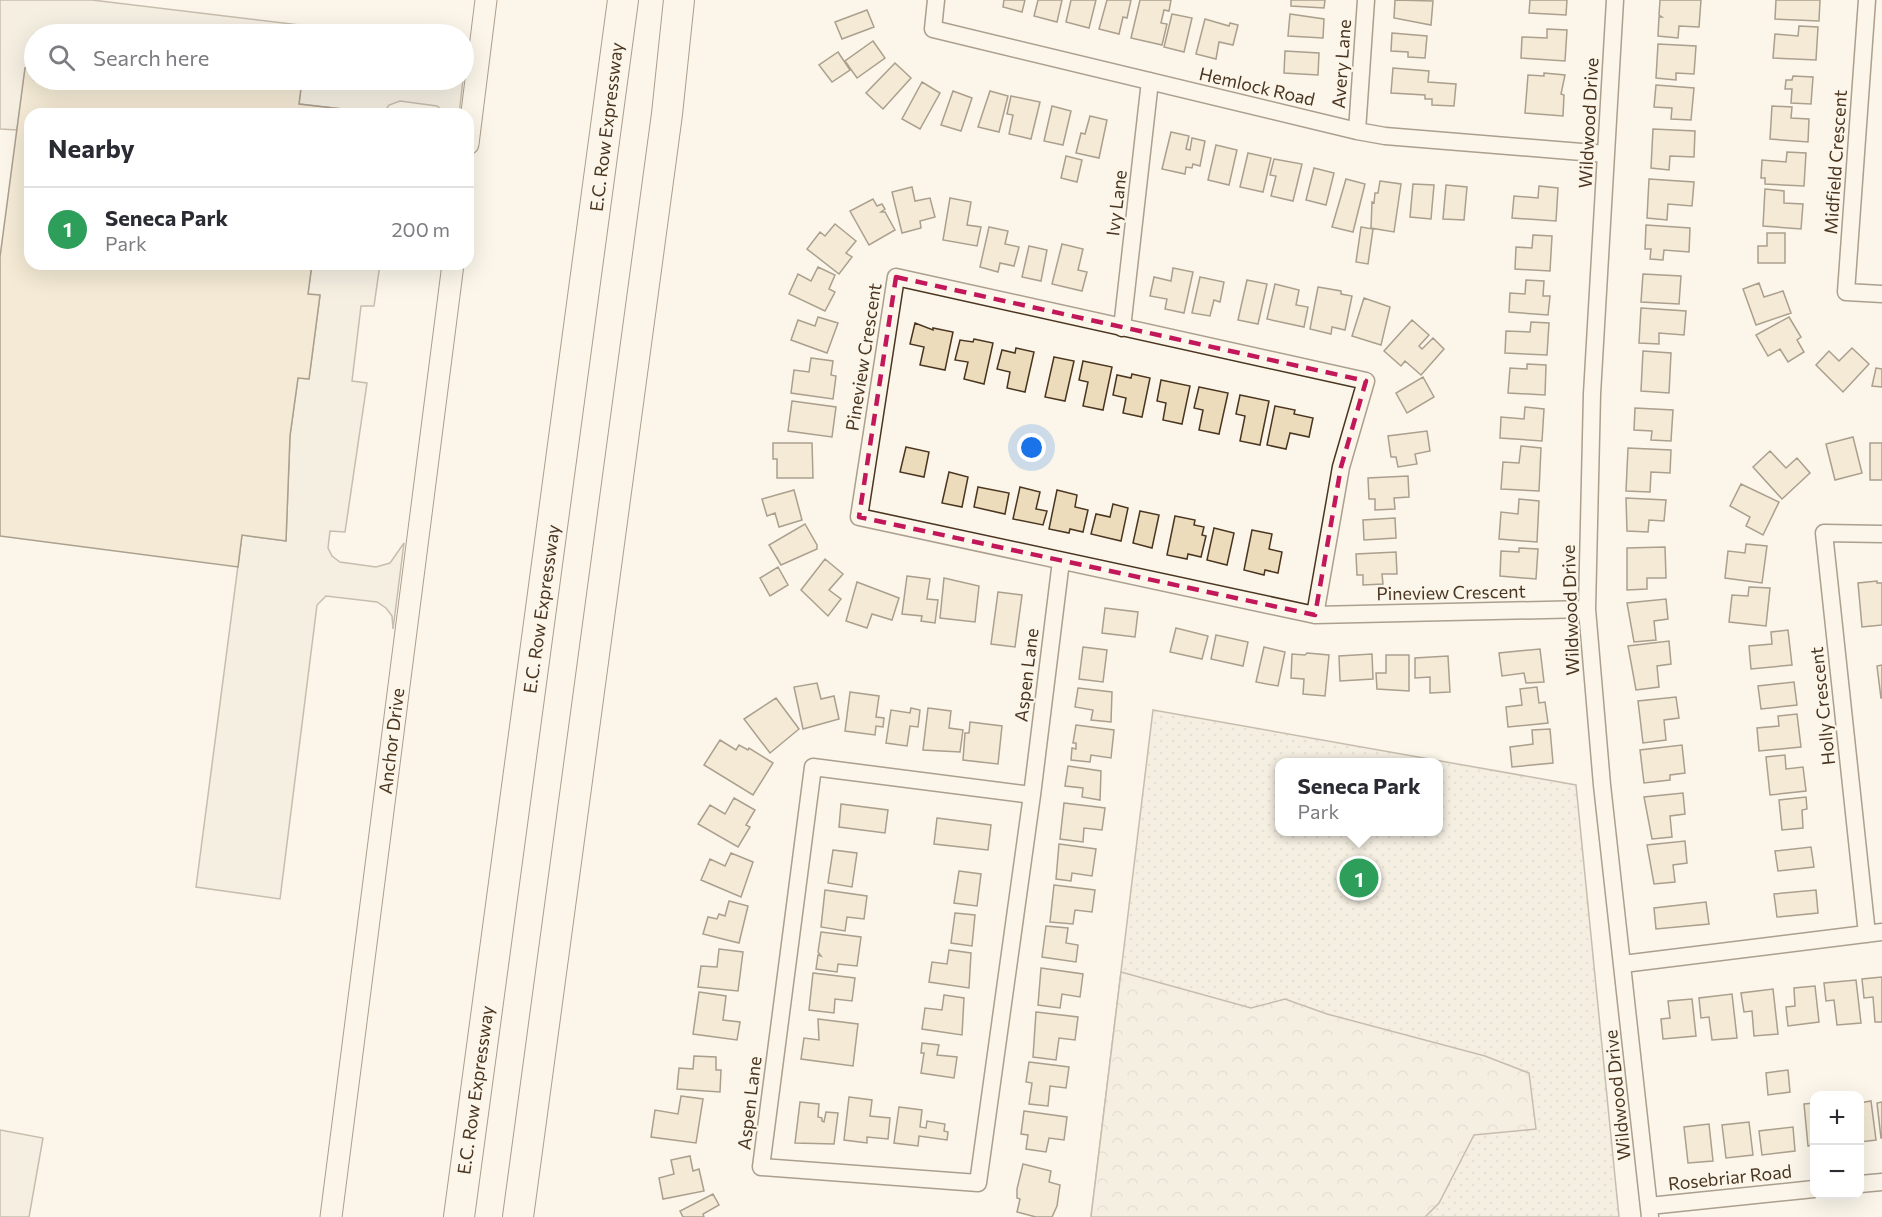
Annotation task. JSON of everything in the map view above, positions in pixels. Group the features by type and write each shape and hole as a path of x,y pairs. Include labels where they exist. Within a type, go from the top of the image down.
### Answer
{"highway":[{"name":"E.C. Row Expressway","path":"459,1217 623,0"},
{"path":"518,1217 667,114 679,0"}],"street":[{"path":"472,108 486,0"},
{"name":"Hemlock Road","path":"936,0 933,29 1357,131 1385,136 1606,154"},
{"name":"Avery Lane","path":"1357,131 1366,0"},
{"name":"Wildwood Drive","path":"1615,0 1592,394 1587,609 1602,786 1650,1211"},
{"name":"Midfield Crescent","path":"1867,0 1846,292 1882,294"},
{"name":"Ivy Lane","path":"1122,328 1150,81"},
{"name":"Anchor Drive","path":"331,1217 452,270"},
{"name":"Pineview Crescent","path":"1315,615 1341,467 1366,381 896,277 859,517 1315,615 1587,609"},
{"name":"Holly Crescent","path":"1623,964 1875,933 1824,533 1882,534"},
{"name":"Aspen Lane","path":"1032,795 813,767 761,1167 978,1183 1032,795 1061,561"},
{"path":"1864,1184 1882,1182"},
{"name":"Rosebriar Road","path":"1650,1211 1810,1190"}],"highlighted area":[{"path":"896,277 1366,381 1341,467 1315,615 859,517"}],"green space":[{"path":"1153,710 1424,758 1275,758 1275,836 1443,836 1443,761 1576,785 1619,1217 1091,1217"},
{"path":"1121,972 1251,1008 1285,999 1327,1014 1485,1056 1529,1073 1536,1129 1474,1135 1439,1203 1425,1217 1091,1217"}],"shaded area":[{"path":"0,0 92,0 292,24 24,24 24,82 17,130 0,129"},
{"path":"301,90 462,90 460,108 440,108 400,101 387,108 333,108 299,104"},
{"path":"311,270 379,270 374,306 361,306 352,381 367,383 345,532 330,531 328,548 332,556 340,562 376,567 390,563 404,543 393,629 392,616 377,602 326,596 317,605 280,899 196,887 242,535 286,541 290,436 298,378 309,379 320,296 308,294"},
{"path":"0,1130 43,1138 29,1217 0,1217"}],"building":[{"path":"1004,0 1025,0 1022,12 1003,7"},
{"path":"1038,0 1062,0 1057,22 1034,16"},
{"path":"1071,0 1096,0 1089,28 1066,22"},
{"path":"1107,0 1131,0 1127,18 1123,17 1119,34 1099,29"},
{"path":"1140,0 1171,0 1169,11 1164,10 1161,23 1167,24 1162,45 1131,38"},
{"path":"1291,0 1325,0 1324,8 1291,6"},
{"path":"1395,0 1433,1 1431,25 1394,18"},
{"path":"1530,0 1567,0 1566,15 1529,13"},
{"path":"1660,0 1701,0 1699,27 1679,26 1678,38 1658,36 1659,17 1662,17 1659,15"},
{"path":"1776,0 1820,0 1819,21 1775,19"},
{"path":"867,10 874,27 842,39 835,22"},
{"path":"1172,14 1192,18 1184,52 1164,47"},
{"path":"1290,14 1324,19 1323,38 1288,36"},
{"path":"1205,19 1229,26 1230,23 1238,25 1233,45 1219,42 1216,59 1196,54"},
{"path":"1799,26 1818,27 1816,60 1773,58 1775,34 1798,36"},
{"path":"1547,29 1567,30 1565,61 1521,58 1522,37 1547,38"},
{"path":"1392,33 1427,36 1425,58 1408,57 1408,52 1391,51"},
{"path":"873,41 885,58 857,78 845,61"},
{"path":"1658,44 1696,46 1694,74 1676,73 1676,80 1656,78"},
{"path":"1285,51 1319,53 1318,75 1284,73"},
{"path":"838,52 850,70 832,82 819,65"},
{"path":"895,63 911,78 883,109 866,93"},
{"path":"1393,68 1429,71 1428,82 1456,84 1454,106 1432,105 1432,99 1425,99 1425,95 1391,93"},
{"path":"1544,73 1565,75 1561,94 1564,95 1563,116 1525,113 1528,75 1544,76"},
{"path":"24,76 24,90 301,90 299,104 333,108 24,108 24,270 311,270 308,294 320,295 309,379 298,378 290,436 286,541 242,535 238,567 0,536 0,257"},
{"path":"1793,76 1813,77 1811,104 1791,103 1792,89 1785,89 1786,80 1792,80"},
{"path":"922,82 940,93 920,129 902,119"},
{"path":"1656,85 1694,88 1691,120 1671,119 1672,108 1654,107"},
{"path":"953,91 972,98 961,131 941,125"},
{"path":"990,91 1008,96 999,132 978,127"},
{"path":"1011,96 1040,102 1031,139 1009,134 1013,115 1007,114"},
{"path":"1052,106 1071,111 1063,145 1044,141"},
{"path":"1772,106 1792,107 1791,118 1809,119 1808,142 1770,139"},
{"path":"1090,116 1107,120 1099,158 1076,153 1081,133 1085,134"},
{"path":"1653,129 1695,131 1694,157 1670,156 1669,170 1651,168"},
{"path":"1171,132 1189,136 1186,149 1190,150 1192,138 1205,141 1200,166 1193,164 1192,168 1186,167 1185,174 1162,169"},
{"path":"1216,145 1237,150 1229,185 1208,180"},
{"path":"1787,152 1806,153 1804,186 1765,184 1765,178 1761,178 1762,160 1786,162"},
{"path":"1248,153 1271,158 1263,192 1240,187"},
{"path":"1066,156 1082,160 1077,182 1061,178"},
{"path":"1274,159 1302,164 1293,201 1271,196 1276,176 1270,175"},
{"path":"1314,168 1334,173 1326,205 1306,200"},
{"path":"1346,179 1365,184 1353,232 1332,227"},
{"path":"1649,179 1694,182 1692,206 1668,204 1667,220 1647,218"},
{"path":"1380,181 1401,184 1394,232 1371,228 1372,202 1374,203 1375,193 1378,193"},
{"path":"1413,184 1434,185 1431,219 1410,217"},
{"path":"1446,185 1467,187 1464,220 1443,219"},
{"path":"1539,186 1558,188 1556,221 1512,218 1514,196 1538,198"},
{"path":"912,187 915,201 930,198 935,217 920,221 921,228 902,233 892,192"},
{"path":"1765,189 1784,191 1784,203 1803,204 1801,229 1763,226"},
{"path":"950,198 971,202 967,225 981,227 977,246 943,240"},
{"path":"873,199 877,206 882,204 885,209 881,212 885,212 895,230 869,245 850,211"},
{"path":"835,224 856,241 846,253 852,257 839,274 807,249 820,232 825,236"},
{"path":"1646,225 1690,228 1689,252 1664,250 1663,260 1650,259 1651,249 1645,249"},
{"path":"989,227 1008,231 1005,244 1019,247 1014,266 1000,263 998,272 980,267"},
{"path":"1361,227 1373,229 1368,264 1356,262"},
{"path":"1767,233 1785,233 1785,263 1758,263 1758,246 1767,246"},
{"path":"1533,235 1552,236 1550,271 1515,269 1516,247 1532,248"},
{"path":"1062,244 1083,249 1078,270 1087,272 1082,291 1052,284"},
{"path":"1029,246 1047,250 1041,281 1022,277"},
{"path":"818,267 835,275 829,289 835,292 825,311 789,294 798,274 811,281"},
{"path":"1173,268 1193,272 1184,313 1165,309 1167,299 1150,296 1154,277 1171,281"},
{"path":"1643,274 1681,276 1679,304 1641,302"},
{"path":"1200,277 1224,282 1220,302 1214,300 1210,316 1192,313"},
{"path":"1247,280 1267,284 1258,324 1238,320"},
{"path":"1526,280 1544,281 1543,296 1550,296 1548,315 1509,312 1510,293 1525,294"},
{"path":"1759,283 1764,297 1783,291 1791,313 1756,325 1743,289"},
{"path":"1275,284 1299,290 1296,305 1308,307 1304,327 1267,319"},
{"path":"1318,287 1341,291 1341,294 1352,296 1345,330 1332,327 1331,334 1310,329"},
{"path":"1364,298 1390,307 1381,345 1352,336"},
{"path":"1641,308 1686,311 1684,335 1659,333 1659,344 1639,343"},
{"path":"818,317 838,323 827,353 791,340 798,320 815,326"},
{"path":"1789,317 1801,337 1797,340 1804,352 1788,362 1780,349 1768,356 1756,335"},
{"path":"1412,320 1429,335 1419,346 1422,349 1433,338 1444,349 1421,375 1405,361 1401,366 1384,351"},
{"path":"1531,322 1549,323 1547,355 1505,353 1506,331 1530,332"},
{"path":"915,323 933,330 933,328 953,332 945,370 920,365 924,347 910,344"},
{"path":"974,339 993,343 984,384 964,379 968,362 955,360 960,340 973,342"},
{"path":"1016,348 1034,352 1025,392 1007,388 1010,372 997,369 1002,350 1015,353"},
{"path":"1852,348 1869,364 1843,392 1816,365 1829,351 1839,361"},
{"path":"1643,351 1671,353 1669,393 1641,391"},
{"path":"1054,357 1074,361 1065,401 1045,397"},
{"path":"811,358 833,361 831,375 836,376 833,399 791,393 794,370 809,372"},
{"path":"1083,361 1112,367 1103,410 1083,406 1088,382 1079,380"},
{"path":"1527,364 1546,365 1545,395 1508,393 1510,368 1527,369"},
{"path":"1876,368 1882,369 1882,387 1872,386"},
{"path":"1132,374 1150,378 1142,417 1123,413 1126,398 1113,395 1117,375 1131,378"},
{"path":"1423,377 1434,397 1407,413 1396,393"},
{"path":"1161,380 1190,386 1182,424 1163,420 1166,403 1157,401"},
{"path":"1199,387 1228,393 1219,434 1199,430 1203,410 1194,408"},
{"path":"1240,395 1269,401 1260,445 1240,441 1245,416 1236,414"},
{"path":"792,401 836,407 832,437 788,431"},
{"path":"1275,406 1295,410 1294,414 1313,418 1309,437 1290,433 1286,449 1267,445"},
{"path":"1525,407 1544,409 1542,441 1500,438 1501,417 1524,419"},
{"path":"1635,408 1673,410 1671,441 1651,440 1652,431 1634,430"},
{"path":"1427,431 1430,451 1415,454 1417,464 1398,467 1396,457 1391,457 1388,436"},
{"path":"1853,437 1862,473 1835,480 1826,444"},
{"path":"773,443 812,443 813,478 777,478 777,459 773,459"},
{"path":"1870,443 1882,443 1882,480 1870,480"},
{"path":"1521,446 1541,448 1539,491 1501,489 1503,462 1519,463"},
{"path":"906,447 929,452 924,477 900,472"},
{"path":"1628,448 1671,450 1670,473 1651,472 1650,492 1626,491"},
{"path":"1770,451 1786,468 1797,458 1810,473 1782,499 1753,467"},
{"path":"949,472 968,477 962,507 942,503"},
{"path":"1408,476 1409,497 1394,498 1395,509 1375,510 1375,499 1369,499 1368,478"},
{"path":"1741,484 1779,502 1763,535 1746,526 1750,517 1730,506"},
{"path":"978,487 1009,493 1005,514 974,507"},
{"path":"1020,487 1040,492 1036,509 1047,511 1043,525 1013,519"},
{"path":"794,490 802,520 779,527 775,513 767,516 762,499"},
{"path":"1057,490 1077,495 1075,507 1088,510 1083,532 1070,529 1069,533 1049,529"},
{"path":"1626,498 1666,500 1664,521 1649,520 1648,532 1627,531"},
{"path":"1519,499 1539,501 1537,542 1499,539 1501,512 1518,514"},
{"path":"1113,504 1128,508 1121,541 1091,534 1096,514 1110,517"},
{"path":"1140,511 1159,515 1152,548 1133,543"},
{"path":"1175,516 1195,520 1194,525 1204,527 1202,535 1206,536 1201,557 1188,554 1187,559 1167,555"},
{"path":"1395,518 1396,538 1364,540 1363,520"},
{"path":"805,524 817,549 781,565 769,545"},
{"path":"1214,528 1234,533 1227,565 1207,560"},
{"path":"1252,530 1272,534 1269,549 1282,552 1278,573 1265,570 1264,575 1244,570"},
{"path":"1746,544 1767,546 1762,583 1725,578 1728,551 1745,553"},
{"path":"1665,547 1666,578 1647,578 1647,589 1627,590 1627,548"},
{"path":"1519,548 1538,549 1536,579 1500,576 1501,551 1519,552"},
{"path":"1396,552 1397,574 1382,574 1383,584 1363,585 1363,575 1357,575 1356,554"},
{"path":"825,559 843,574 829,590 841,599 828,616 801,590"},
{"path":"778,567 788,585 770,596 760,578"},
{"path":"907,576 930,579 927,599 938,600 935,623 921,621 922,616 902,614"},
{"path":"944,578 979,586 975,622 940,618"},
{"path":"1877,581 1877,583 1882,583 1882,625 1862,627 1858,583"},
{"path":"857,582 899,598 892,620 872,614 867,628 846,621"},
{"path":"1749,587 1770,588 1766,626 1729,622 1732,595 1748,596"},
{"path":"998,592 1022,595 1015,647 991,644"},
{"path":"1666,599 1668,619 1654,621 1656,640 1634,642 1627,603"},
{"path":"1105,608 1138,612 1135,637 1102,633"},
{"path":"1176,628 1208,636 1202,659 1170,652"},
{"path":"1788,630 1792,665 1751,669 1749,646 1772,644 1771,632"},
{"path":"1216,635 1248,642 1243,666 1211,659"},
{"path":"1669,641 1671,664 1657,666 1659,687 1636,690 1628,646"},
{"path":"1083,647 1107,650 1103,682 1079,679"},
{"path":"1264,647 1285,652 1278,686 1256,682"},
{"path":"1540,649 1544,682 1526,683 1524,673 1502,676 1499,653"},
{"path":"1307,653 1329,655 1325,696 1303,694 1304,679 1291,678 1292,654 1305,655"},
{"path":"1372,654 1373,679 1340,681 1339,656"},
{"path":"1386,655 1409,655 1409,691 1377,689 1376,673 1386,673"},
{"path":"1448,656 1450,692 1430,693 1430,677 1415,678 1415,658"},
{"path":"1882,665 1882,698 1881,698 1877,666"},
{"path":"1794,682 1797,705 1761,709 1758,686"},
{"path":"817,683 821,699 834,696 839,719 803,729 794,687"},
{"path":"1537,687 1539,703 1545,702 1548,723 1508,727 1506,707 1522,705 1520,689"},
{"path":"1078,688 1112,692 1111,722 1091,720 1093,710 1075,707"},
{"path":"850,692 879,696 876,717 884,718 883,727 876,726 875,735 845,731"},
{"path":"1676,697 1679,718 1664,720 1666,740 1643,743 1638,701"},
{"path":"776,698 799,729 770,753 744,719"},
{"path":"911,708 920,710 918,727 910,726 907,746 886,743 891,710 910,713"},
{"path":"928,708 951,711 949,728 963,730 960,752 923,750"},
{"path":"1797,714 1801,747 1759,751 1757,728 1779,726 1778,716"},
{"path":"970,722 1002,726 998,764 963,760 965,733 969,733"},
{"path":"1076,725 1114,730 1111,758 1091,755 1090,762 1071,760 1072,748 1076,749 1076,743 1073,743"},
{"path":"1550,729 1553,763 1512,767 1510,747 1533,744 1532,730"},
{"path":"720,740 736,750 739,745 748,750 749,748 773,763 753,795 704,765"},
{"path":"1682,745 1685,773 1670,775 1670,780 1644,783 1640,750"},
{"path":"1785,755 1786,769 1803,767 1806,791 1770,795 1766,757"},
{"path":"1068,766 1101,771 1100,800 1082,797 1083,788 1065,786"},
{"path":"1683,793 1685,814 1670,816 1672,837 1652,839 1644,797"},
{"path":"1806,797 1807,809 1802,810 1803,828 1782,830 1779,800"},
{"path":"734,798 755,810 746,825 750,827 738,847 698,824 710,805 725,814"},
{"path":"1064,803 1105,808 1102,830 1084,828 1083,842 1060,839"},
{"path":"841,804 888,810 885,833 839,827"},
{"path":"937,818 991,825 988,850 934,844"},
{"path":"1685,841 1687,863 1673,865 1675,882 1654,884 1647,845"},
{"path":"1059,844 1096,849 1092,876 1072,873 1071,881 1056,879"},
{"path":"1811,847 1814,867 1778,871 1775,851"},
{"path":"833,850 857,853 852,887 828,883"},
{"path":"731,853 753,862 741,897 701,880 710,859 725,866"},
{"path":"959,871 981,874 977,906 954,903"},
{"path":"1054,885 1095,890 1092,912 1075,910 1073,924 1050,922"},
{"path":"825,890 867,896 864,919 847,917 845,931 821,927"},
{"path":"1816,890 1818,913 1777,917 1774,894"},
{"path":"729,901 748,906 739,943 703,934 708,917 717,919 719,914 725,916"},
{"path":"1706,902 1709,924 1656,929 1654,908"},
{"path":"955,913 975,915 972,946 951,943"},
{"path":"1046,926 1068,928 1066,943 1078,945 1076,962 1042,957"},
{"path":"821,932 861,937 857,966 838,964 837,972 816,969 818,955 821,956 818,952"},
{"path":"719,949 743,952 738,991 698,987 701,966 717,967"},
{"path":"949,950 971,953 969,988 929,982 932,962 947,964"},
{"path":"1041,968 1083,974 1080,997 1062,994 1060,1008 1038,1005"},
{"path":"813,973 855,978 852,1001 835,999 834,1013 809,1010"},
{"path":"1882,977 1882,1022 1875,1022 1873,997 1864,998 1862,979"},
{"path":"1856,980 1861,1023 1837,1025 1834,1000 1826,1001 1824,983"},
{"path":"1815,986 1819,1022 1788,1026 1786,1007 1795,1006 1794,988"},
{"path":"1773,989 1778,1034 1754,1036 1752,1011 1744,1012 1741,993"},
{"path":"699,992 726,996 723,1020 740,1022 737,1040 693,1034"},
{"path":"1732,994 1737,1038 1712,1040 1709,1017 1701,1018 1699,998"},
{"path":"944,995 964,998 962,1035 922,1029 925,1008 942,1010"},
{"path":"1692,999 1696,1036 1663,1039 1661,1019 1670,1018 1668,1001"},
{"path":"1036,1012 1078,1017 1075,1040 1059,1038 1056,1060 1033,1057"},
{"path":"818,1019 858,1024 853,1066 801,1059 804,1038 819,1040"},
{"path":"922,1043 939,1045 937,1055 957,1057 954,1078 921,1073 924,1053 921,1053"},
{"path":"694,1056 716,1057 716,1070 721,1070 720,1092 677,1089 679,1068 693,1069"},
{"path":"1029,1062 1069,1067 1066,1088 1050,1086 1048,1106 1029,1104 1032,1083 1026,1082"},
{"path":"1788,1070 1790,1092 1768,1095 1766,1073"},
{"path":"681,1096 703,1099 696,1143 651,1137 655,1110 678,1114"},
{"path":"849,1097 872,1100 870,1116 890,1118 888,1139 867,1137 867,1143 844,1140"},
{"path":"1871,1101 1876,1140 1864,1142 1864,1102"},
{"path":"800,1102 819,1104 818,1117 824,1122 826,1112 838,1113 834,1144 795,1143"},
{"path":"1882,1102 1882,1138 1881,1138 1877,1103"},
{"path":"1810,1103 1810,1146 1808,1146 1804,1104"},
{"path":"899,1107 922,1110 920,1127 926,1128 927,1121 945,1124 944,1131 948,1132 947,1140 919,1136 918,1146 894,1143"},
{"path":"1024,1111 1067,1117 1064,1140 1049,1138 1046,1152 1026,1149 1028,1135 1021,1134"},
{"path":"1749,1122 1753,1155 1726,1158 1722,1125"},
{"path":"1709,1124 1713,1161 1688,1163 1684,1127"},
{"path":"1793,1127 1795,1151 1762,1155 1759,1131"},
{"path":"690,1156 693,1171 699,1169 704,1191 663,1199 659,1178 674,1174 671,1160"},
{"path":"1023,1164 1051,1171 1049,1182 1060,1185 1057,1206 1052,1217 1036,1217 1017,1212 1020,1199 1017,1198 1017,1189"},
{"path":"713,1194 719,1205 703,1214 704,1217 683,1217 680,1211"}],"place":[{"name":"Seneca Park","path":"1359,878"}]}
